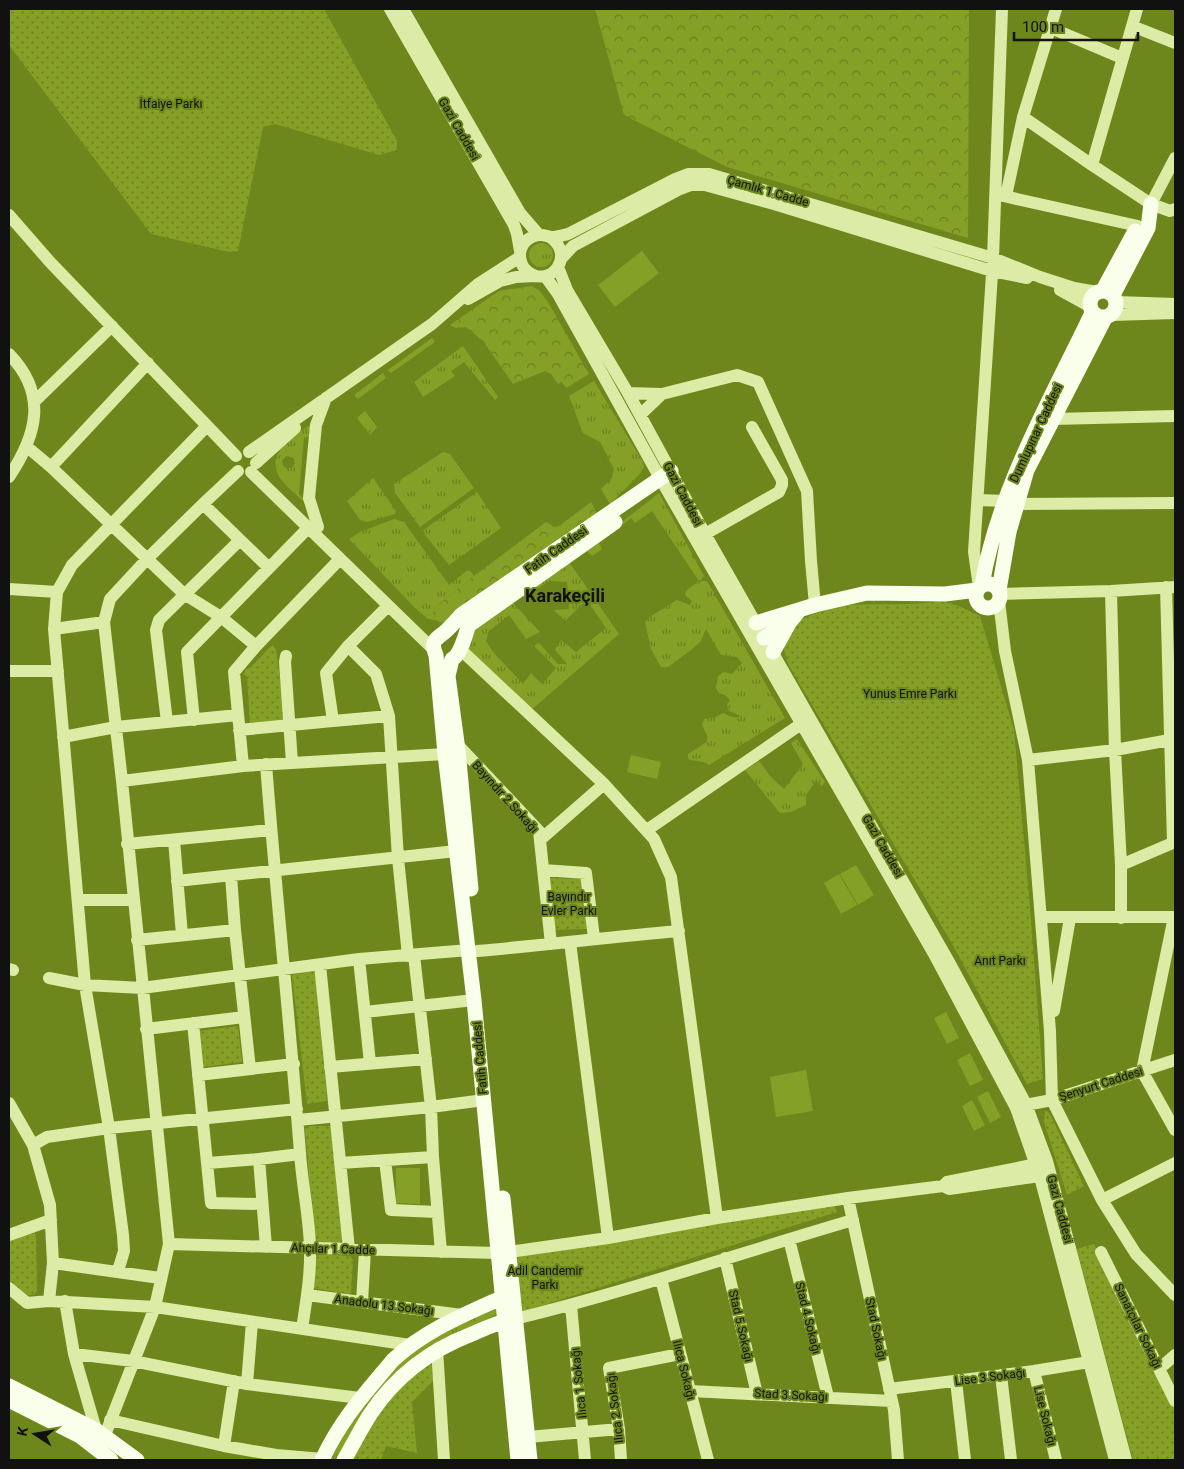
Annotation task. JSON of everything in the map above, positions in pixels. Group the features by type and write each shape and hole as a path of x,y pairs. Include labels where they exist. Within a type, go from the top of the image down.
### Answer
{"main road":[{"path":"1104,304 1138,226 1151,204"},
{"path":"1104,304 1148,228 1151,204"},
{"name":"Dumlupınar Caddesi","path":"979,591 985,567 1011,502 1053,419 1104,304"},
{"name":"Dumlupınar Caddesi","path":"1000,595 1010,532 1011,502 1016,471 1104,304"},
{"name":"Fatih Caddesi","path":"530,1460 510,1319 473,950 438,643 461,615 668,479"},
{"name":"Fatih Caddesi","path":"518,1460 510,1319 502,1298 503,1252 474,1000 473,950 456,851 448,676 470,625 668,479"},
{"path":"760,641 815,605 867,593 946,594 979,591 986,584 994,584 1000,595 997,604 990,608 983,607 979,591"},
{"path":"752,626 794,617"},
{"path":"773,652 794,617"},
{"path":"452,633 458,638 458,651 442,660 438,643 452,633"},
{"path":"322,1460 345,1417 393,1360 410,1345 436,1329 462,1315 502,1298"},
{"path":"344,1460 370,1414 384,1395 407,1372 437,1349 510,1319"},
{"path":"9,1386 101,1433 137,1460"},
{"path":"9,1400 80,1436 106,1458"}],"street":[{"name":"Gazi Caddesi","path":"390,9 514,225 520,254"},
{"name":"Gazi Caddesi","path":"403,9 520,213 545,236"},
{"path":"979,591 974,552 992,271 1000,195 1002,9"},
{"path":"1000,195 1056,9"},
{"path":"1092,165 1137,9"},
{"path":"1132,26 1174,41"},
{"path":"1051,28 1122,58"},
{"path":"1023,117 1151,204 1170,211 1175,209"},
{"path":"1151,204 1175,158"},
{"name":"Çamlık 1.Cadde","path":"545,236 568,234 675,179 697,173 709,174 993,258 1074,288 1104,304"},
{"path":"442,314 500,281 516,277 550,274 573,246 678,190 691,185 705,185 774,204 992,271 1032,279 1069,294 1104,304 1175,313"},
{"path":"1000,195 1138,226"},
{"path":"9,215 50,262 236,456"},
{"path":"438,643 426,631 415,624 314,527 253,463 246,451 236,456 234,466 238,471 245,474 253,463 326,398 419,333 478,284 520,254 526,241 545,236 559,246 560,263"},
{"path":"520,254 524,269 540,276"},
{"name":"Gazi Caddesi","path":"560,263 567,290 628,392 668,479 705,534 801,724 1021,1106"},
{"name":"Gazi Caddesi","path":"540,276 558,294 668,479 752,626"},
{"path":"1104,304 1175,304"},
{"path":"34,402 112,326"},
{"path":"9,354 30,383 35,418 24,453 9,477"},
{"path":"51,467 148,363"},
{"path":"628,392 662,394 736,374 758,382 807,491 810,560 815,605"},
{"path":"640,415 662,394"},
{"path":"326,398 316,425 309,498 314,527 340,559 388,606 438,643"},
{"path":"1053,419 1175,416"},
{"path":"118,1271 124,1251 123,1235 109,1128 85,985 54,629 57,592 72,566 207,426"},
{"path":"705,534 779,492 782,480 752,427"},
{"path":"26,446 51,467 184,594 221,617 256,646"},
{"path":"101,1433 110,1420 155,1307 169,1244 104,622 110,599 148,558 238,471"},
{"path":"978,500 1175,503"},
{"path":"203,504 269,568"},
{"path":"194,720 187,652 269,568 314,527"},
{"path":"167,722 156,630 159,620 240,540"},
{"path":"242,766 234,672 256,646 340,559"},
{"path":"1121,865 1174,842 1170,587 1000,595 1005,652 1028,760 1050,1031 1052,1100 1102,1200 1136,1254 1175,1295"},
{"path":"9,589 57,592"},
{"path":"1111,591 1115,750 1121,865 1121,918"},
{"path":"333,721 326,673 348,646 388,606"},
{"path":"54,629 104,622"},
{"name":"Gazi Caddesi","path":"760,641 773,652 949,962 1021,1106 1043,1169 1126,1460"},
{"path":"348,646 376,674 389,716 398,858 420,1006 432,1107 433,1156 441,1252"},
{"path":"458,651 604,784 654,839 672,877 717,1218"},
{"path":"286,656 292,763"},
{"path":"9,671 58,671"},
{"path":"63,737 116,727 238,715"},
{"path":"239,730 389,716"},
{"path":"647,830 801,724"},
{"path":"1028,760 1115,750 1173,740"},
{"path":"122,781 242,766 392,758 451,749"},
{"name":"Bayındır 2.Sokağı","path":"451,749 539,831 551,944"},
{"path":"266,764 274,872 294,1064 300,1154 310,1247 307,1295 302,1329"},
{"path":"540,840 604,784"},
{"path":"127,844 271,830"},
{"path":"174,840 182,935"},
{"path":"177,881 456,851"},
{"path":"543,870 586,873 594,938"},
{"path":"231,876 250,1069"},
{"path":"78,900 133,900"},
{"path":"1041,917 1174,917 1142,1071 1175,1130"},
{"path":"1050,1031 1070,918"},
{"path":"137,940 235,930"},
{"path":"49,978 85,985 142,988 359,959 551,944 594,938 679,931"},
{"path":"570,942 608,1238"},
{"path":"359,959 370,1063"},
{"path":"320,964 349,1249"},
{"path":"365,1012 474,1000"},
{"path":"146,1029 244,1017"},
{"path":"193,1024 211,1204 262,1204"},
{"path":"330,1067 426,1060"},
{"name":"Şenyurt Caddesi","path":"1021,1106 1052,1100 1175,1060"},
{"path":"198,1075 294,1064"},
{"path":"33,1145 47,1137 156,1123 298,1114 335,1116 484,1100"},
{"path":"9,1103 33,1145 50,1205 53,1263 49,1301"},
{"path":"208,1163 300,1154"},
{"path":"340,1163 433,1156"},
{"path":"259,1159 266,1247"},
{"path":"385,1160 390,1210 438,1212"},
{"path":"1102,1200 1175,1164"},
{"name":"Gazi Caddesi","path":"1043,1169 1115,1460"},
{"name":"Ahçılar 1.Cadde","path":"169,1244 503,1252 608,1238 717,1218 943,1186 947,1182 1043,1169"},
{"name":"Stad Sokağı","path":"848,1198 890,1395 898,1460"},
{"path":"9,1235 51,1220"},
{"path":"510,1319 572,1305 853,1220"},
{"name":"Stad 4.Sokağı","path":"789,1239 828,1397"},
{"path":"362,1302 365,1250"},
{"name":"Sanatçılar Sokağı","path":"1101,1252 1175,1400"},
{"name":"Stad 5.Sokağı","path":"725,1258 757,1394"},
{"path":"53,1263 160,1278"},
{"name":"Ilıca Sokağı","path":"661,1279 708,1460"},
{"path":"9,1288 27,1303 65,1301 155,1307 410,1345"},
{"name":"Anadolu 13.Sokağı","path":"307,1295 462,1315"},
{"path":"65,1301 74,1354 101,1433"},
{"name":"Ilıca 1.Sokağı","path":"572,1305 585,1460"},
{"path":"224,1446 241,1382 252,1322"},
{"path":"437,1349 444,1460"},
{"path":"74,1354 134,1361 241,1382 360,1398"},
{"name":"Ilıca 2.Sokağı","path":"621,1460 619,1429 609,1368 680,1354"},
{"path":"1159,1369 1175,1355"},
{"name":"Lise 3.Sokağı","path":"890,1395 956,1381 1090,1362"},
{"name":"Lise Sokağı","path":"1034,1371 1056,1460"},
{"path":"1000,1375 1011,1460"},
{"path":"956,1381 965,1460"},
{"name":"Stad 3.Sokağı","path":"690,1391 828,1397 890,1395"},
{"path":"110,1420 275,1458 322,1460"},
{"path":"528,1437 619,1429"}],"green space":[{"name":"İtfaiye Parkı","path":"9,9 324,9 397,141 397,150 379,155 275,124 263,127 238,251 229,252 151,234 9,45"},
{"path":"595,9 969,9 968,238 727,167 624,115"},
{"path":"541,243 550,246 553,255 550,264 541,267 532,264 529,255 532,246"},
{"path":"642,251 659,273 615,307 598,285"},
{"path":"531,286 539,290 548,302 589,374 566,388 562,382 558,384 551,374 545,371 513,384 483,341 466,327 456,328 450,325 499,291"},
{"path":"432,338 435,342 391,373 388,370"},
{"path":"463,346 498,397 495,400 464,362 451,371 455,376 423,397 414,382"},
{"path":"383,373 386,378 358,399 354,395"},
{"path":"594,381 643,462 644,467 639,475 610,504 601,489 612,478 614,469 600,442 583,433 569,396"},
{"path":"365,411 377,427 370,435 357,418"},
{"path":"313,424 310,436 304,438 299,494 305,500 305,503 280,478 276,469 276,460 279,452 290,438","holes":["286,456 292,457 294,465 292,468 286,468 282,461"]},
{"path":"443,452 450,454 474,488 420,527 395,493 394,484"},
{"path":"373,478 396,511 395,514 367,522 360,520 347,501"},
{"path":"477,492 501,528 449,565 422,531"},
{"path":"659,493 704,576 700,581 707,581 785,718 709,765 704,762 688,759 688,754 707,742 707,735 702,725 704,719 714,718 723,713 734,717 741,716 729,711 727,705 730,700 725,695 719,693 716,688 718,676 724,672 732,674 742,663 737,657 721,655 706,629 701,641 691,650 668,667 661,667 651,649 645,622 651,616 677,600 690,605 692,601 684,594 699,581 652,511 635,523 631,518 599,543 602,549 592,556 586,550"},
{"path":"591,502 597,513 454,618 443,624 435,620 433,609 474,576 546,522 554,527 559,526"},
{"path":"394,519 404,522 449,585 469,569 474,576 433,609 435,620 428,619 416,609 349,539 360,532"},
{"path":"569,562 619,634 530,711 469,654 471,637 482,623 511,601 540,632 526,639 509,615 489,631 486,641 493,652 523,684 531,673 542,684 556,668 534,646 539,643 558,664 567,664 555,650 561,640 576,652 606,628 587,600 565,621 554,610 569,609 567,582 549,581 524,598 521,593"},
{"name":"Yunus Emre Parkı","path":"941,601 959,606 980,616 1014,730 1043,1079 1027,1084 954,947 788,664 784,648 785,635 792,626 806,617 825,610 849,605"},
{"path":"272,645 276,649 285,717 282,722 250,724 247,677 244,674 246,669 250,668"},
{"path":"797,739 825,782 822,786 816,781 806,795 806,805 791,812 780,813 745,770 759,761 771,777 784,789 803,764 791,743"},
{"path":"631,755 661,762 657,779 627,772"},
{"path":"856,865 874,895 858,905 840,874"},
{"path":"839,874 857,905 841,914 824,883"},
{"name":"Bayındır Evler Parkı","path":"550,878 584,879 587,929 554,930"},
{"path":"316,971 327,1101 307,1104 292,975"},
{"path":"946,1012 959,1038 947,1044 934,1018"},
{"path":"238,1026 242,1062 203,1067 199,1031"},
{"path":"970,1053 983,1080 970,1086 957,1060"},
{"path":"806,1070 813,1111 776,1117 770,1077"},
{"path":"988,1091 1001,1117 990,1123 977,1097"},
{"path":"972,1100 985,1125 974,1131 962,1106"},
{"path":"1045,1111 1051,1116 1084,1186 1067,1195 1044,1122"},
{"path":"310,1126 331,1126 342,1240 339,1243 318,1242 314,1238 305,1128"},
{"path":"396,1168 420,1168 420,1204 396,1203"},
{"name":"Adil Candemir Parkı","path":"833,1203 837,1212 519,1313 513,1257"},
{"path":"34,1230 36,1237 37,1290 35,1294 25,1296 9,1283 9,1239"},
{"path":"1094,1244 1175,1406 1175,1460 1133,1460 1077,1249"},
{"path":"322,1254 350,1256 353,1260 351,1293 313,1288 315,1259 316,1256"},
{"path":"495,1305 497,1314 451,1337 339,1460 327,1460 336,1440 406,1352"},
{"path":"431,1359 433,1381 412,1402 417,1453 386,1446 381,1460 352,1460 365,1432 397,1388"}],"district":[{"name":"Karakeçili","path":"565,595"}],"park label":[{"name":"Anıt Parkı","path":"1000,961"}]}
